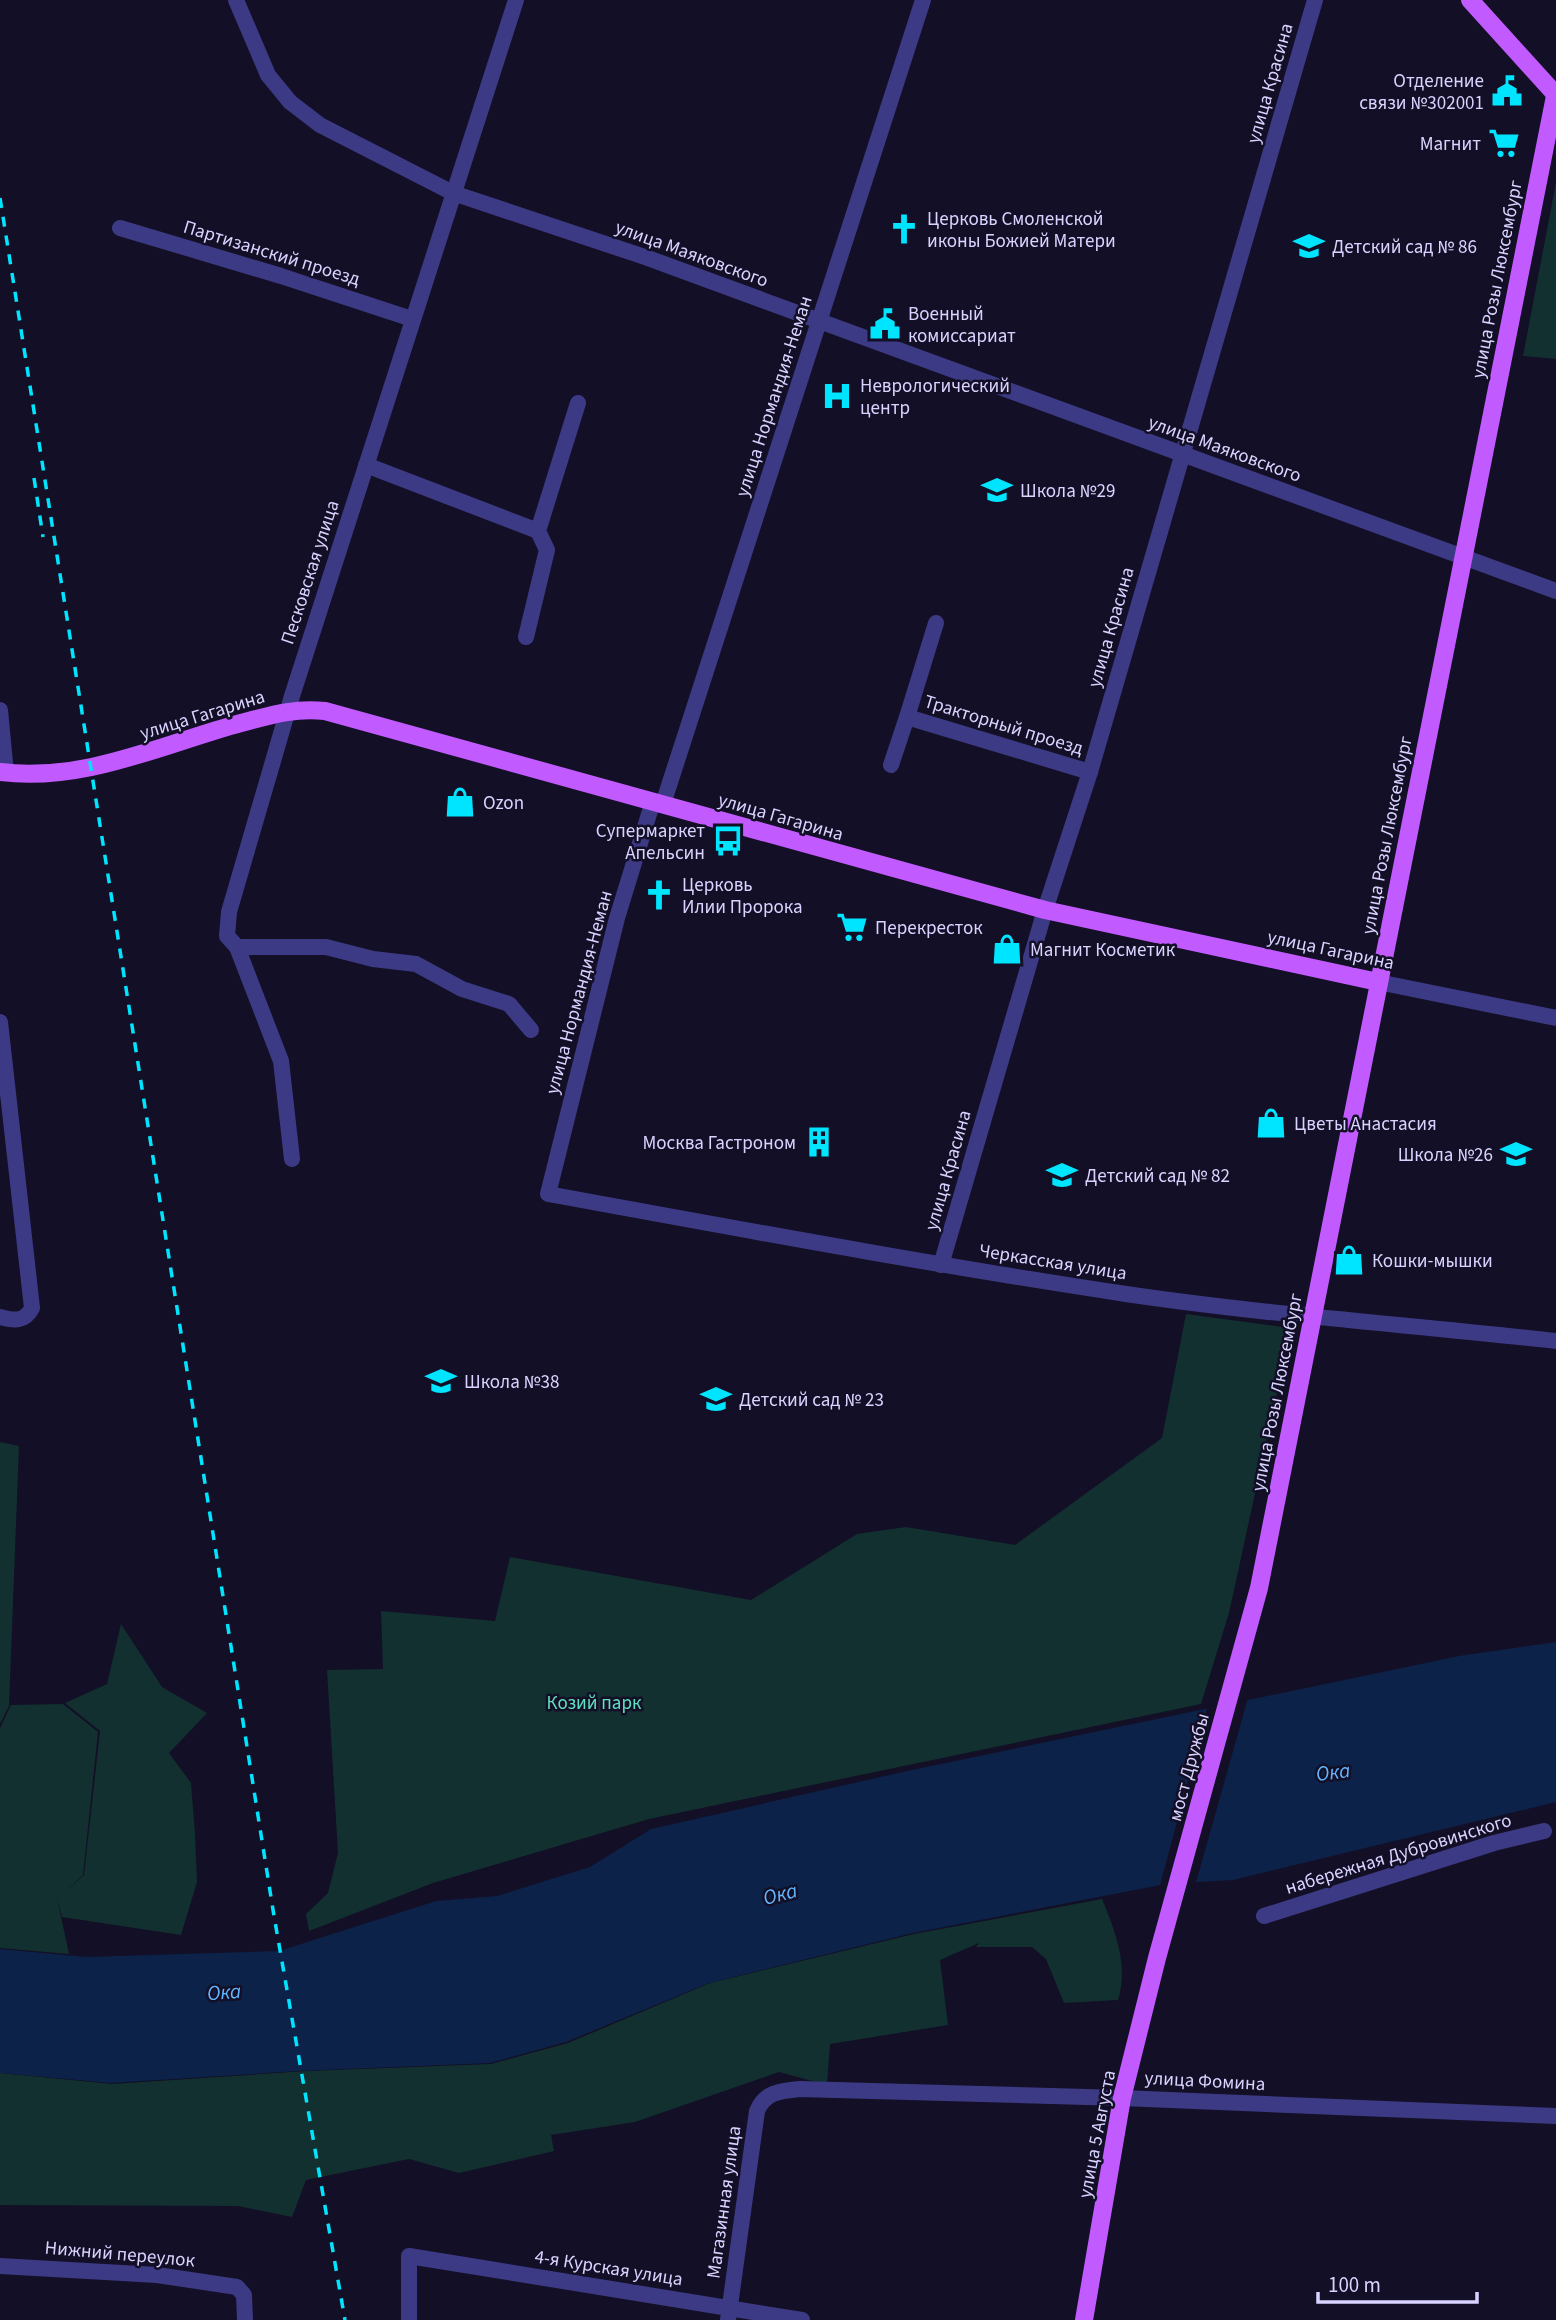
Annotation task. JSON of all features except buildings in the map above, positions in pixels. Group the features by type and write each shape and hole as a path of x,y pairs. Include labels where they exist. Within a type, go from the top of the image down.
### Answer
{"main road":[{"path":"1470,0 1556,90"},
{"path":"1485,0 1556,90"},
{"name":"улица Розы Люксембург","path":"1259,1588 1556,90"},
{"name":"улица Гагарина","path":"3,773 33,775 79,770 136,756 287,710 325,711 1045,910 1378,982"},
{"name":"мост Дружбы","path":"1157,1958 1259,1588"},
{"name":"улица 5 Августа","path":"1084,2320 1122,2098 1157,1958"}],"street":[{"name":"улица Маяковского","path":"236,0 268,75 290,102 320,125 453,193 645,257 1556,591"},
{"name":"Песковская улица","path":"292,1159 281,1061 237,947 227,936 229,912 287,710 516,0"},
{"name":"улица Нормандия-Неман","path":"548,1194 617,918 819,321 923,0"},
{"name":"улица Красина","path":"941,1265 1045,910 1090,772 1315,0"},
{"name":"Партизанский проезд","path":"120,228 412,318"},
{"path":"526,637 547,550 538,531 578,403"},
{"path":"366,465 538,531"},
{"name":"Тракторный проезд","path":"891,765 936,623"},
{"path":"0,710 3,773"},
{"name":"Тракторный проезд","path":"907,717 1090,772"},
{"path":"237,947 326,947 373,959 416,964 462,989 509,1004 531,1030"},
{"name":"улица Гагарина","path":"1378,982 1556,1018"},
{"path":"0,1021 32,1308 28,1316 20,1320 0,1317"},
{"name":"Черкасская улица","path":"548,1194 941,1265 1128,1294 1313,1317 1556,1341"},
{"name":"набережная Дубровинского","path":"1264,1916 1494,1843 1544,1831"},
{"name":"улица Фомина","path":"770,2094 799,2088 1556,2116"},
{"name":"Магазинная улица","path":"729,2314 757,2111 761,2101 770,2094"},
{"name":"4-я Курская улица","path":"410,2320 409,2256 729,2314 802,2320"},
{"name":"Нижний переулок","path":"0,2266 157,2275 237,2287 244,2295 245,2320"}],"green space":[{"path":"1556,182 1556,359 1523,356"},
{"name":"Козий парк","path":"1186,1314 1291,1328 1229,1613 1201,1704 649,1819 433,1883 309,1931 306,1914 328,1893 338,1853 327,1670 383,1669 381,1611 495,1621 510,1557 751,1600 857,1534 906,1527 1015,1545 1162,1438"},
{"path":"0,1442 19,1446 9,1706 0,1724"},
{"path":"121,1624 162,1687 207,1713 169,1753 191,1783 195,1834 197,1882 181,1935 62,1917 57,1898 69,1954 0,1948 0,1728 11,1705 63,1704 98,1732 83,1875 64,1893 84,1875 100,1731 65,1703 107,1684"},
{"path":"1102,1899 1119,1948 1122,1974 1118,2000 1064,2003 1046,1959 1032,1947 976,1947 979,1943 940,1960 948,2025 830,2044 827,2085 779,2072 635,2122 551,2135 554,2151 459,2173 409,2159 306,2180 292,2217 238,2206 0,2205 0,2073 112,2084 307,2071 491,2064 568,2043 710,1983 914,1934"}],"water":[{"name":"Ока","path":"1556,1642 1556,1802 1233,1880 1166,1884 913,1933 709,1983 566,2042 490,2063 111,2083 0,2073 0,1949 86,1957 279,1951 436,1901 497,1896 590,1867 651,1829 907,1771 1459,1656"}],"pier":[{"path":"1248,1698 1195,1886 1159,1889 1208,1706"}],"railway":[{"path":"0,198 274,1916 345,2320"},
{"path":"34,478 43,537"}],"place":[{"name":"Отделение связи №302001","path":"1507,91"},
{"name":"Магнит","path":"1504,143"},
{"name":"Церковь Смоленской иконы Божией Матери","path":"904,229"},
{"name":"Детский сад № 86","path":"1309,246"},
{"name":"Военный комиссариат","path":"885,324"},
{"name":"Неврологический центр","path":"837,396"},
{"name":"Школа №29","path":"997,490"},
{"name":"Ozon","path":"460,802"},
{"name":"Супермаркет Апельсин","path":"728,841"},
{"name":"Церковь Илии Пророка","path":"659,895"},
{"name":"Перекресток","path":"852,927"},
{"name":"Магнит Косметик","path":"1007,949"},
{"name":"Цветы Анастасия","path":"1271,1123"},
{"name":"Москва Гастроном","path":"819,1142"},
{"name":"Школа №26","path":"1516,1154"},
{"name":"Детский сад № 82","path":"1062,1175"},
{"name":"Кошки-мышки","path":"1349,1260"},
{"name":"Школа №38","path":"441,1381"},
{"name":"Детский сад № 23","path":"716,1399"}]}
